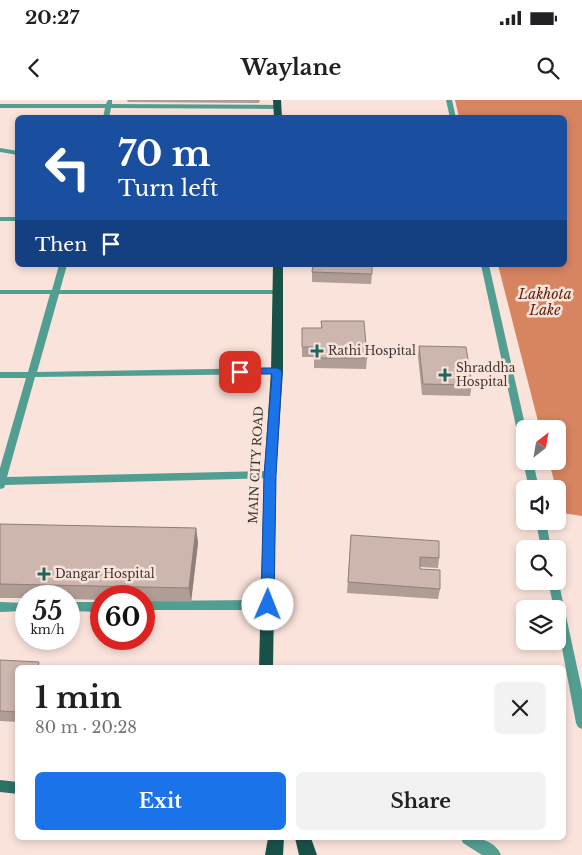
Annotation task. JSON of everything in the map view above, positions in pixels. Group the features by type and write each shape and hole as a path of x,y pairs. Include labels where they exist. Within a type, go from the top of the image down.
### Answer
{"main road":[{"name":"MAIN CITY ROAD","path":"266,665 270,475 277,371 278,267"},
{"path":"0,786 15,788"},
{"path":"274,855 276,840"},
{"path":"304,840 308,855"}],"street":[{"path":"450,100 452,115"},
{"path":"0,106 110,103 277,104"},
{"path":"0,150 15,152"},
{"path":"0,219 15,219"},
{"path":"62,267 1,483 270,475"},
{"path":"485,267 519,420"},
{"path":"0,292 278,292"},
{"path":"0,375 277,371"},
{"path":"556,590 582,723"},
{"path":"155,606 268,605"},
{"path":"0,607 15,607"},
{"path":"471,840 494,855"}],"water":[{"name":"Lakhota Lake","path":"455,100 582,100 582,516 566,514 566,480 554,480 551,470 566,470 566,420 538,420 499,267 567,267 567,115 459,115"}],"building":[{"path":"313,267 372,267 372,274 312,272"},
{"path":"321,321 364,321 367,358 314,358 315,347 302,347 302,328 322,328"},
{"path":"419,346 466,347 472,385 423,384"},
{"path":"0,524 196,528 189,588 155,587 155,585 0,584"},
{"path":"351,535 439,541 439,558 420,557 420,569 440,570 440,589 348,582"},
{"path":"0,660 39,662 38,665 15,665 15,712 0,711"}],"place":[{"name":"Rathi Hospital","path":"317,351"},
{"name":"Shraddha Hospital","path":"445,375"},
{"name":"Dangar Hospital","path":"44,574"}],"route":[{"path":"240,372 277,371 270,475 268,605"}]}
